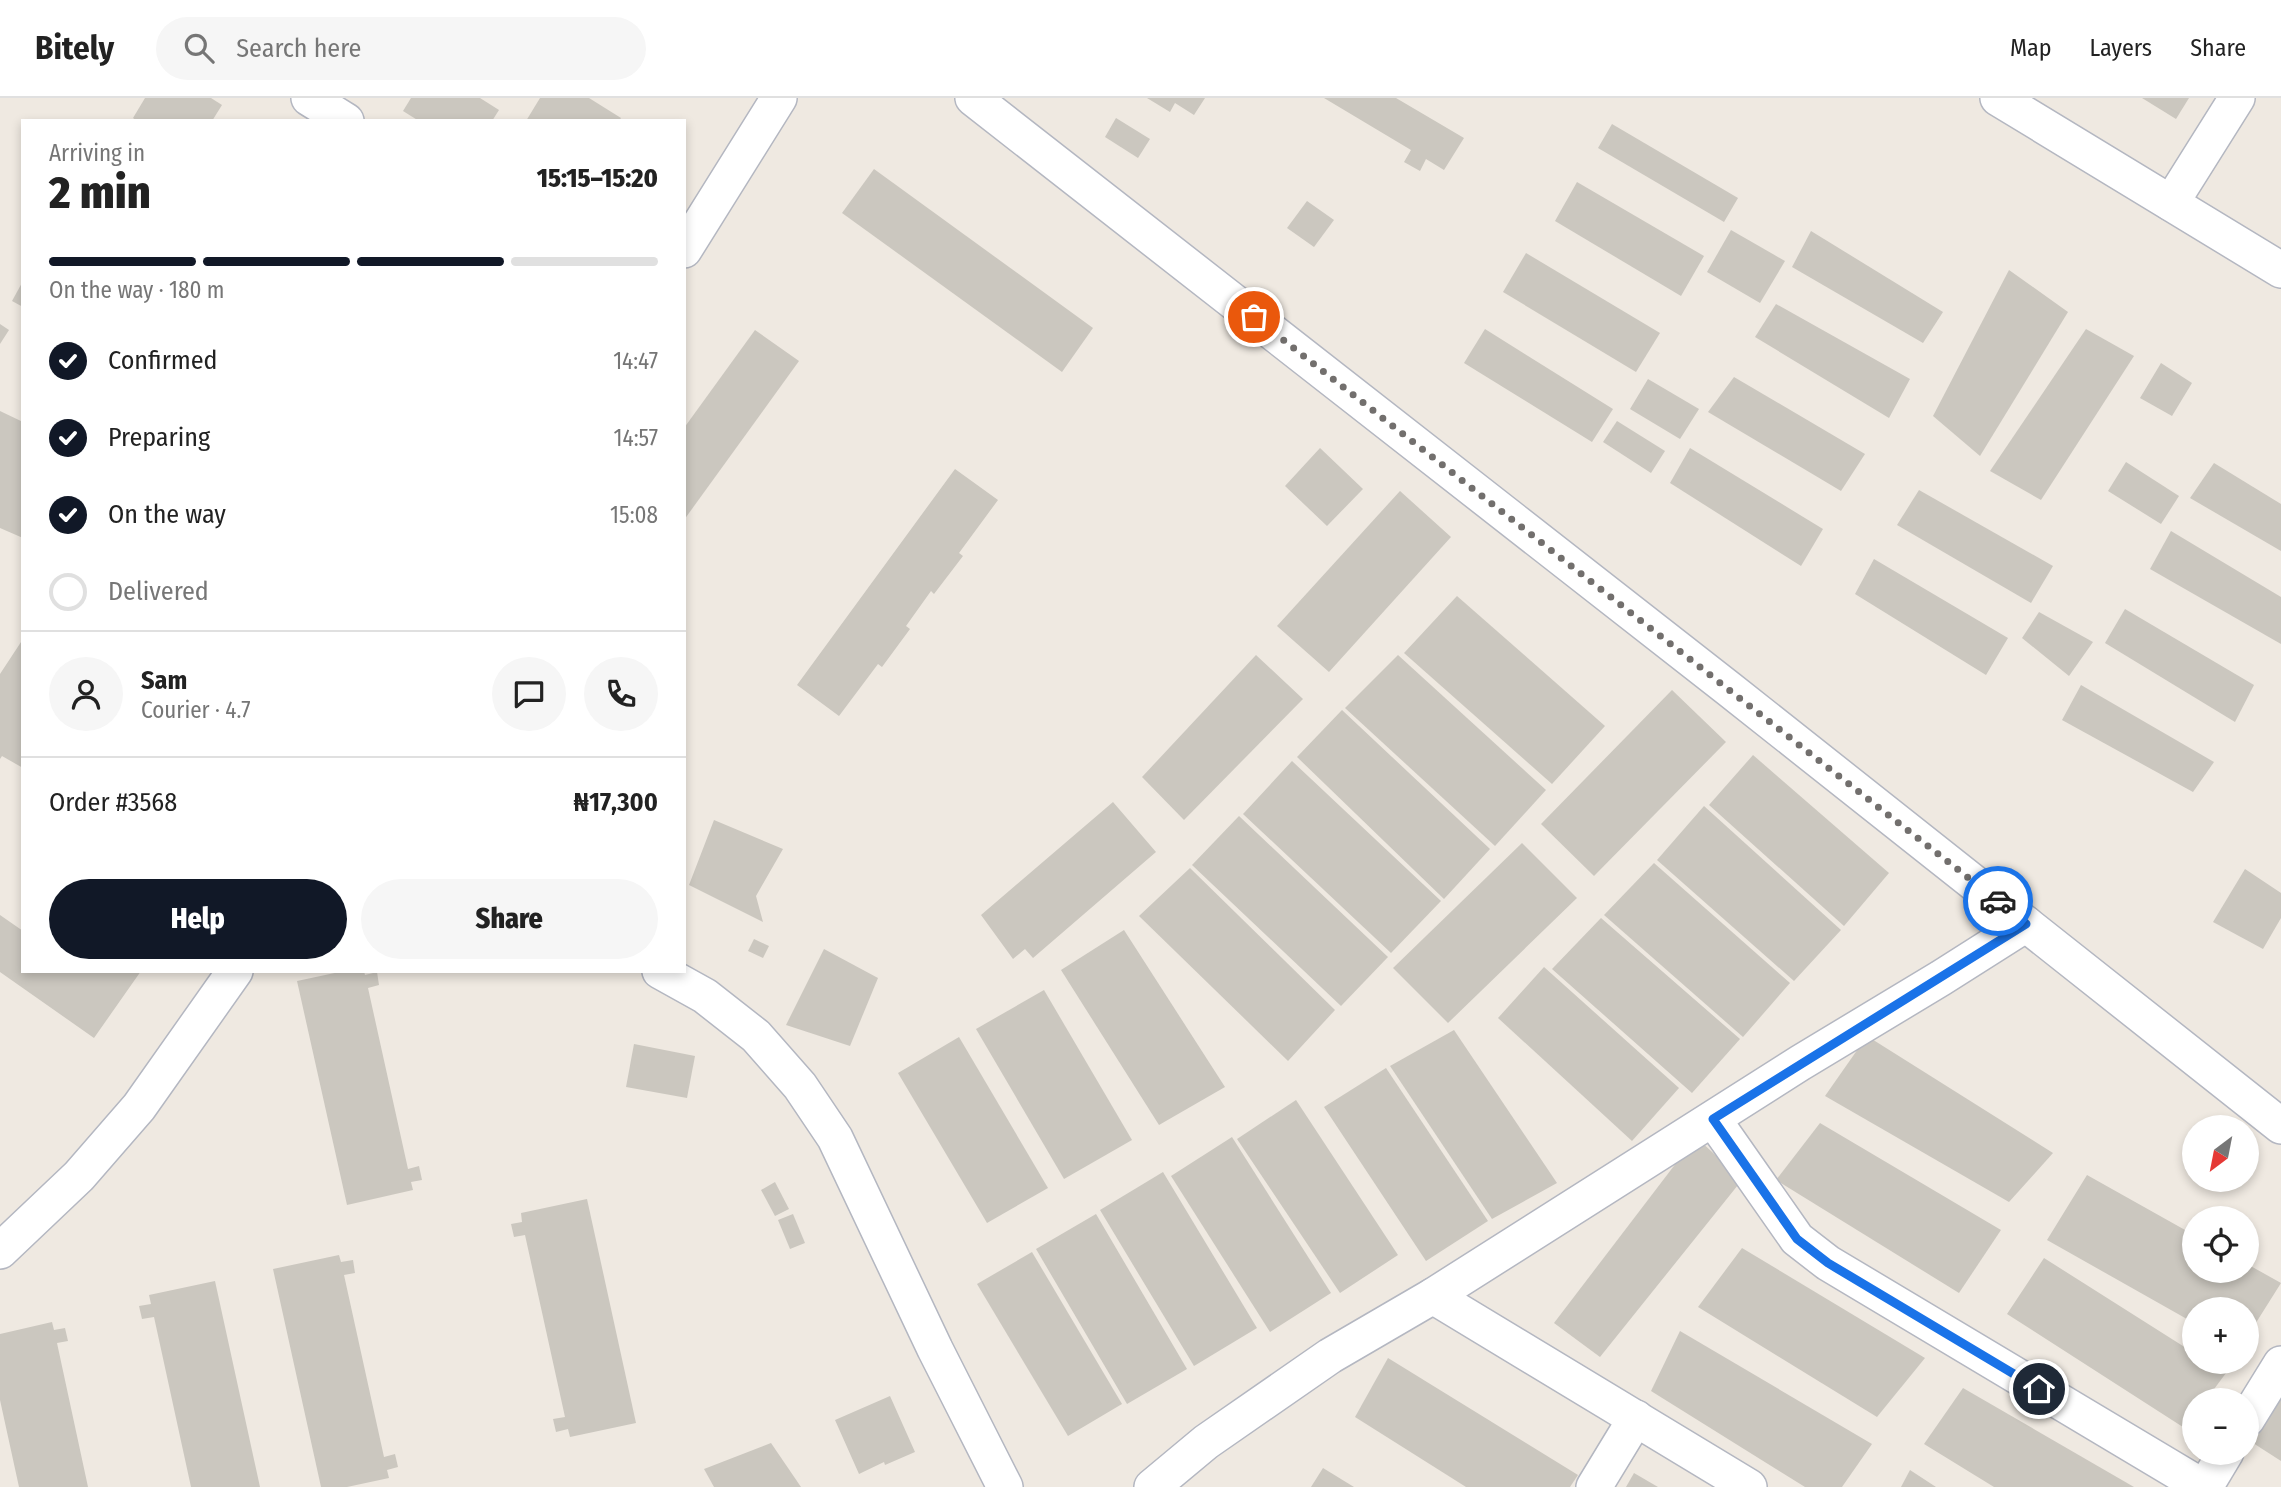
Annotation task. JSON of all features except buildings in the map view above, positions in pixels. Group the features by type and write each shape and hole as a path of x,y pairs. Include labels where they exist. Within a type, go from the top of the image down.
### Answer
{"street":[{"path":"309,98 343,119"},
{"path":"686,247 779,98"},
{"path":"973,98 1729,689 2281,1126"},
{"path":"1998,98 2281,270"},
{"path":"2171,203 2237,98"},
{"path":"1152,1487 1206,1442 1330,1356 1433,1296 2026,924"},
{"path":"0,1251 79,1176 139,1107 234,973"},
{"path":"664,973 705,996 756,1036 800,1086 835,1138 935,1349 1005,1487"},
{"path":"1713,1119 1797,1239 1828,1263 2204,1487 2218,1465"},
{"path":"1433,1296 1749,1487"},
{"path":"2259,1400 2281,1364"},
{"path":"1594,1487 1636,1419"}],"way so far":[{"path":"1254,317 1998,901"}],"route":[{"path":"1998,901 2026,924 1713,1119 1797,1239 1828,1263 2039,1389"}]}
